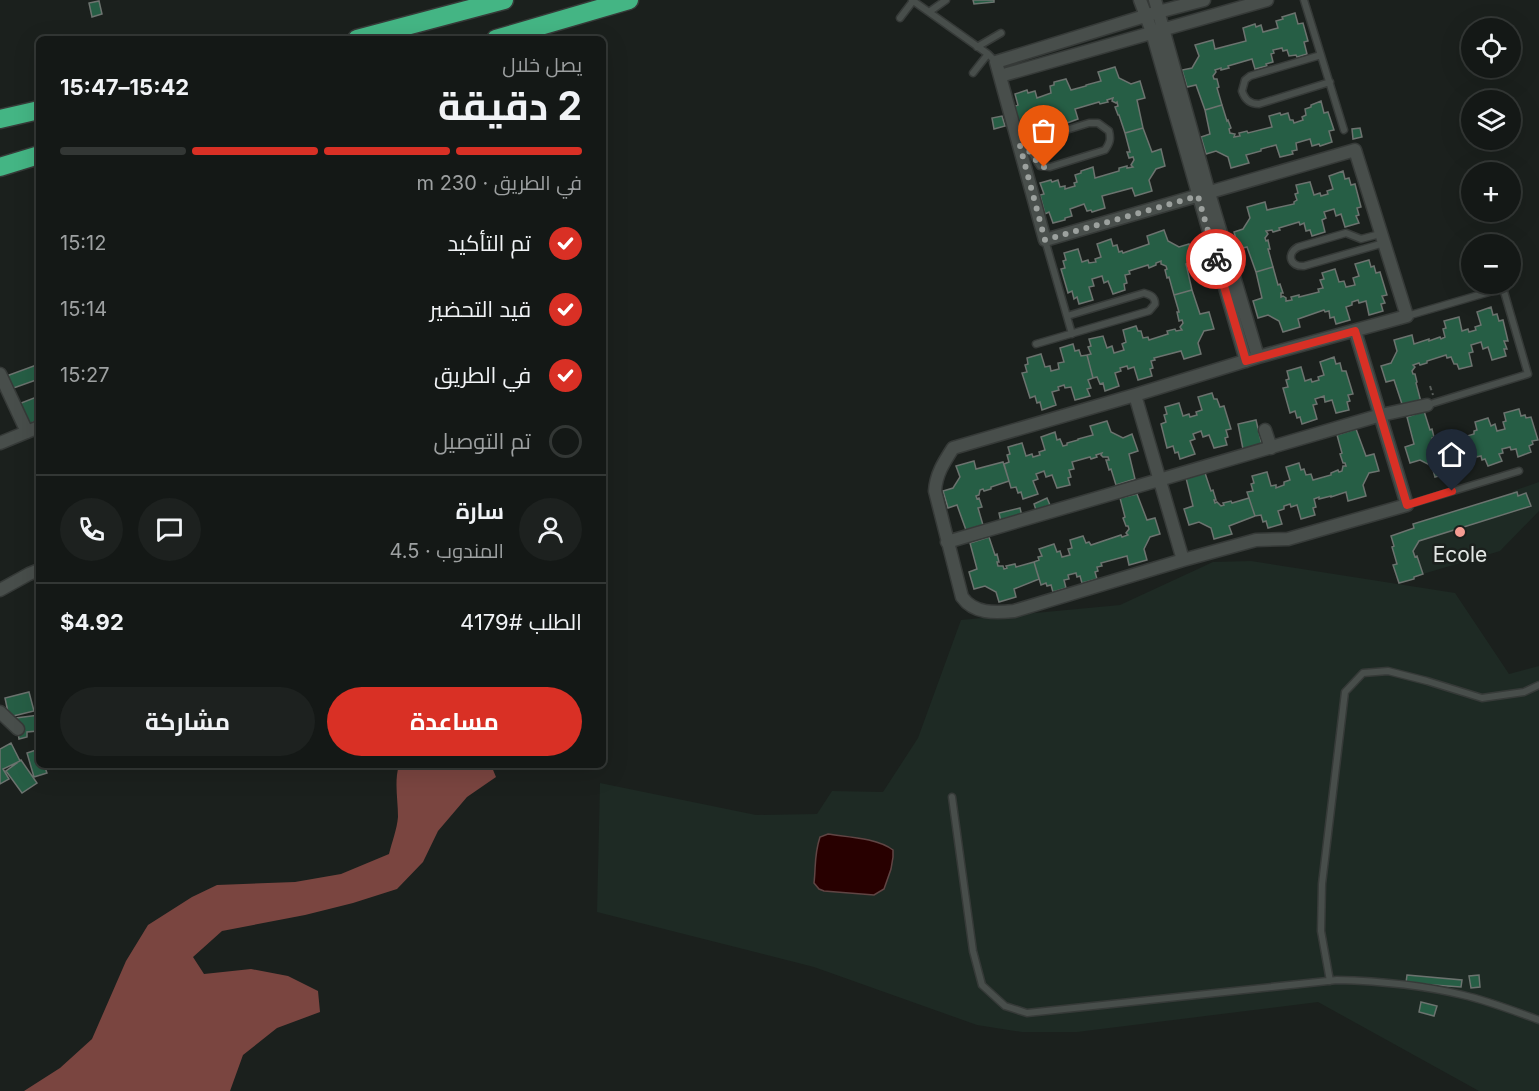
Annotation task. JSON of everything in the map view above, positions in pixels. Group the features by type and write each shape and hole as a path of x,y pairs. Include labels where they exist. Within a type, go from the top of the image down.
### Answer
{"highway":[{"path":"368,36 504,0"},
{"path":"506,36 628,0"},
{"path":"0,118 36,111"},
{"path":"0,159 36,151"},
{"path":"0,167 36,157"}],"street":[{"path":"1140,0 1146,16 1158,31"},
{"path":"1204,0 1157,6 1146,16 992,58 1000,76 1045,240 1355,150 1407,316 1252,359 953,448 942,465 936,483 937,500 962,597 966,604 986,612 1014,611 1256,540 1287,539 1407,505 1355,331"},
{"path":"1000,76 1267,0"},
{"path":"1157,6 1158,31 1203,195 1252,359"},
{"path":"0,374 36,428 0,443"},
{"path":"1135,395 1183,560"},
{"path":"947,542 1381,416 1427,405"},
{"path":"1266,430 1271,448"},
{"path":"0,590 36,571"},
{"path":"0,712 18,729"}],"lane":[{"path":"900,18 912,0 992,58 973,73"},
{"path":"928,12 946,0"},
{"path":"1304,0 1344,130"},
{"path":"977,47 1001,33"},
{"path":"1321,55 1250,76 1245,80 1242,92 1247,101 1259,104 1330,82"},
{"path":"1020,146 1027,148 1040,165 1050,167 1105,150 1109,145 1109,131 1098,123 1089,123 1040,138 1034,146 1034,156"},
{"path":"1346,233 1361,239 1382,238 1304,266 1297,267 1290,259 1293,250 1298,247 1346,233"},
{"path":"1045,240 1072,334"},
{"path":"1407,316 1503,288 1528,374 1427,405"},
{"path":"1036,344 1149,311 1155,304 1155,300 1149,294 1144,293 1067,316"},
{"path":"1407,505 1520,471"},
{"path":"1330,981 1321,931 1322,884 1345,692 1363,673 1388,671 1482,698 1524,692 1539,685"},
{"path":"952,797 973,951 982,985 1005,1006 1027,1013 1330,981 1364,981 1465,995 1539,1020"}],"shaded area":[{"name":"Ecole","path":"1539,482 1539,511 1500,551 1399,583 1393,565 1397,563 1391,536 1414,528 1413,524 1513,493 1513,491"},
{"path":"1251,561 1455,593 1509,674 1539,666 1539,1091 1479,1091 1318,1002 1077,1032 1022,1032 977,1025 814,967 597,912 600,783 756,815 817,814 832,791 883,792 918,738 961,620 1120,605 1213,562"},
{"path":"398,768 492,768 496,777 467,797 438,831 423,862 397,889 305,915 222,931 193,957 204,974 251,969 288,976 318,991 320,1012 277,1028 243,1055 230,1091 24,1091 60,1068 92,1039 126,961 148,925 192,897 217,885 295,882 341,874 389,854 398,817 396,784"},
{"path":"828,834 871,840 893,850 891,869 884,889 874,895 819,889 814,883 817,849 820,837"}],"building":[{"path":"973,0 994,0 994,2 974,4"},
{"path":"99,1 102,14 92,17 89,3"},
{"path":"1295,13 1298,24 1303,23 1308,41 1304,42 1307,54 1297,57 1296,55 1289,56 1287,50 1283,51 1282,48 1273,50 1274,53 1271,54 1273,62 1266,64 1267,66 1255,69 1252,59 1228,66 1229,68 1215,70 1213,76 1217,79 1222,105 1205,110 1196,85 1187,87 1182,70 1192,68 1199,56 1195,45 1213,40 1215,49 1246,41 1243,28 1255,24 1256,27 1261,25 1263,32 1278,28 1276,21"},
{"path":"1115,67 1119,78 1131,84 1140,81 1145,98 1137,100 1143,128 1125,133 1115,107 1118,106 1117,102 1112,101 1113,98 1107,100 1108,102 1100,104 1099,102 1075,109 1078,119 1067,123 1066,121 1060,123 1057,115 1054,116 1053,113 1044,116 1045,119 1041,121 1043,127 1036,130 1037,132 1026,135 1023,124 1019,125 1013,107 1018,105 1015,94 1027,90 1028,93 1035,91 1037,98 1051,93 1050,86 1054,85 1054,82 1066,79 1071,90 1086,86 1101,81 1098,72"},
{"path":"1321,101 1324,113 1328,112 1334,130 1329,131 1332,142 1320,146 1319,144 1312,146 1310,139 1296,143 1297,150 1292,151 1293,154 1280,157 1276,145 1246,155 1249,163 1231,168 1228,157 1216,151 1206,154 1201,137 1210,134 1205,110 1222,105 1231,128 1230,133 1235,134 1234,137 1240,136 1239,133 1272,127 1269,116 1280,113 1281,115 1288,113 1290,120 1294,123 1303,120 1302,117 1306,115 1305,109"},
{"path":"1002,116 1005,126 994,129 992,118"},
{"path":"1143,128 1152,152 1161,149 1165,166 1156,169 1149,180 1152,191 1135,196 1132,188 1102,196 1105,208 1092,212 1087,211 1084,204 1070,209 1072,216 1053,223 1049,212 1045,214 1040,195 1044,194 1040,183 1058,180 1060,187 1065,186 1065,189 1075,186 1074,183 1077,182 1075,175 1093,167 1095,178 1119,171 1119,168 1133,167 1131,165 1134,160 1133,157 1129,158 1127,152 1130,152 1125,133"},
{"path":"1360,128 1362,137 1353,139 1352,129"},
{"path":"1343,171 1345,179 1349,178 1351,185 1355,184 1361,207 1357,208 1359,215 1356,216 1359,223 1345,227 1341,214 1336,216 1334,209 1324,212 1326,218 1322,220 1325,232 1312,236 1310,230 1306,231 1304,223 1300,225 1299,222 1273,232 1272,230 1266,231 1268,234 1265,238 1266,241 1268,240 1273,267 1256,272 1247,247 1239,249 1234,232 1243,229 1250,218 1247,207 1265,202 1267,210 1294,204 1297,200 1295,194 1298,193 1296,185 1310,182 1314,195 1328,194 1327,191 1333,189 1329,176"},
{"path":"1164,230 1168,241 1179,247 1189,244 1194,261 1186,264 1192,290 1174,295 1169,277 1167,278 1166,266 1161,264 1161,261 1149,268 1148,265 1129,271 1130,274 1125,275 1127,283 1124,284 1125,290 1113,294 1108,281 1104,283 1102,276 1092,279 1094,286 1089,287 1093,300 1079,304 1077,297 1074,299 1072,291 1068,293 1061,269 1065,268 1064,253 1078,249 1082,262 1088,260 1089,263 1096,262 1095,259 1101,257 1097,244 1111,239 1113,246 1117,245 1119,252 1123,253 1149,244 1147,236"},
{"path":"1369,260 1376,273 1380,272 1387,295 1382,296 1385,303 1381,304 1383,311 1369,315 1366,301 1359,303 1358,300 1346,307 1350,320 1336,324 1334,317 1330,318 1329,311 1324,310 1298,319 1300,327 1283,332 1279,321 1268,315 1258,318 1253,301 1262,298 1256,272 1273,267 1283,293 1281,297 1286,298 1286,301 1292,300 1291,297 1319,292 1318,289 1323,288 1320,280 1324,279 1322,273 1335,269 1339,282 1344,281 1346,287 1355,285 1353,278 1359,276 1355,264"},
{"path":"1192,290 1200,314 1209,312 1214,329 1204,331 1198,343 1201,354 1184,359 1181,351 1154,358 1155,360 1151,361 1153,368 1150,369 1152,376 1138,380 1134,367 1120,368 1121,371 1115,373 1119,386 1105,391 1103,383 1100,384 1097,377 1093,378 1087,355 1091,354 1088,347 1091,346 1089,339 1103,336 1107,348 1112,346 1114,353 1124,350 1122,344 1126,342 1123,330 1136,326 1143,338 1148,337 1149,340 1168,334 1167,331 1182,330 1180,327 1183,323 1182,320 1179,321 1174,295"},
{"path":"1491,307 1493,315 1497,314 1499,321 1503,320 1508,341 1504,341 1507,349 1504,349 1506,356 1492,360 1488,347 1483,349 1481,342 1471,345 1473,352 1469,353 1472,366 1459,369 1451,357 1447,358 1446,355 1427,361 1427,363 1413,365 1415,367 1412,371 1415,374 1421,402 1403,407 1394,380 1386,382 1381,366 1391,363 1397,351 1394,340 1412,335 1414,344 1429,339 1429,341 1440,337 1441,339 1445,337 1444,321 1459,317 1462,331 1476,330 1475,327 1481,325 1477,312"},
{"path":"1073,344 1075,351 1079,350 1081,356 1087,355 1093,378 1088,380 1091,388 1087,389 1090,396 1075,400 1071,387 1065,388 1064,385 1052,392 1056,405 1042,410 1035,396 1030,398 1022,373 1027,372 1025,365 1028,364 1027,358 1041,354 1045,367 1050,366 1051,371 1059,369 1058,363 1064,362 1060,348"},
{"path":"1334,357 1336,364 1340,363 1342,371 1346,371 1353,394 1348,395 1349,410 1336,413 1332,400 1325,402 1324,396 1315,399 1317,404 1313,405 1317,419 1302,424 1295,411 1290,413 1283,388 1288,387 1287,371 1301,367 1305,381 1319,380 1318,377 1324,375 1320,362"},
{"path":"36,365 36,380 5,391 1,378"},
{"path":"1212,393 1220,407 1224,406 1231,429 1226,430 1227,445 1214,448 1209,435 1203,437 1201,431 1193,434 1195,439 1190,441 1195,454 1180,459 1173,446 1167,448 1161,424 1166,422 1165,407 1179,403 1183,416 1197,415 1196,412 1202,410 1198,397"},
{"path":"36,397 36,421 19,428 11,407"},
{"path":"1519,409 1521,416 1531,417 1538,440 1532,441 1533,444 1529,446 1531,452 1518,457 1516,449 1511,450 1510,447 1502,449 1503,453 1499,454 1502,461 1488,466 1485,459 1482,460 1481,456 1476,457 1476,455 1450,463 1453,472 1435,477 1432,466 1420,460 1410,463 1405,447 1414,444 1407,417 1424,411 1430,430 1432,429 1433,442 1438,443 1438,446 1444,444 1443,442 1474,434 1477,430 1475,422 1488,418 1491,426 1495,424 1497,431 1505,429 1504,413"},
{"path":"1256,420 1262,445 1243,449 1238,424"},
{"path":"1107,421 1111,432 1123,438 1132,434 1138,451 1129,454 1135,479 1116,485 1106,460 1109,460 1108,457 1103,457 1102,453 1091,459 1090,457 1072,462 1074,469 1069,470 1071,477 1068,478 1070,485 1057,488 1052,475 1046,477 1044,471 1036,474 1038,479 1033,481 1038,494 1023,499 1016,487 1011,488 1004,464 1009,462 1008,447 1022,443 1026,456 1032,454 1033,457 1045,450 1041,437 1055,432 1057,440 1060,439 1063,446 1093,435 1090,426"},
{"path":"1356,429 1366,456 1374,454 1379,471 1369,473 1363,485 1366,496 1348,501 1346,492 1331,497 1319,499 1319,497 1314,499 1315,515 1301,519 1297,505 1291,507 1290,504 1278,511 1282,524 1268,528 1261,515 1255,516 1247,492 1253,491 1252,476 1267,472 1271,486 1276,485 1276,488 1290,480 1286,467 1299,463 1301,470 1304,469 1306,475 1311,474 1313,480 1331,475 1338,470 1342,471 1343,466 1346,466 1340,454 1342,453 1337,435"},
{"path":"974,461 976,469 1003,462 1009,481 991,487 991,489 980,490 979,495 976,496 982,507 978,508 983,525 966,530 957,505 948,508 943,491 953,488 960,477 956,466"},
{"path":"1205,473 1211,491 1213,490 1215,503 1221,506 1224,505 1223,503 1249,498 1255,516 1229,526 1232,534 1214,539 1211,528 1199,522 1189,525 1184,509 1193,506 1186,478"},
{"path":"1517,492 1518,496 1526,493 1531,506 1419,541 1413,551 1423,574 1399,583 1393,565 1397,564 1391,536 1414,528 1413,524"},
{"path":"1137,494 1147,520 1155,518 1160,534 1150,537 1144,549 1147,560 1129,565 1127,556 1101,563 1102,566 1097,567 1098,571 1095,572 1097,579 1082,583 1080,576 1077,577 1076,573 1068,575 1069,579 1064,580 1066,588 1053,592 1051,585 1047,586 1046,583 1041,585 1034,562 1042,556 1039,549 1054,544 1062,557 1070,555 1068,549 1072,548 1070,540 1083,536 1086,543 1089,542 1091,545 1121,535 1122,537 1128,535 1126,533 1129,529 1123,518 1125,517 1120,498"},
{"path":"1047,498 1050,505 1036,510 1034,504"},
{"path":"1020,508 1022,516 1001,522 999,513"},
{"path":"989,537 995,555 997,554 998,566 1003,566 1004,569 1007,568 1006,566 1015,564 1016,567 1034,562 1039,579 1014,589 1016,597 999,602 996,592 985,586 974,589 969,572 977,569 970,543"},
{"path":"29,692 34,711 9,717 5,698"},
{"path":"36,715 36,731 27,732 27,737 19,739 16,718"},
{"path":"11,743 20,761 3,769 9,779 0,784 0,749"},
{"path":"36,750 36,768 45,768 47,773 34,777 27,753"},
{"path":"21,760 37,783 22,793 6,771"},
{"path":"1407,975 1462,980 1461,987 1406,983"},
{"path":"1479,975 1480,987 1471,988 1469,976"},
{"path":"1421,1002 1437,1006 1434,1016 1419,1012"}],"way so far":[{"path":"1044,167 1027,148 1020,146 1045,240 1198,196 1216,259"}],"place":[{"name":"Ecole","path":"1460,532"}],"route":[{"path":"1216,259 1246,361 1355,331 1407,505 1452,491"}]}
